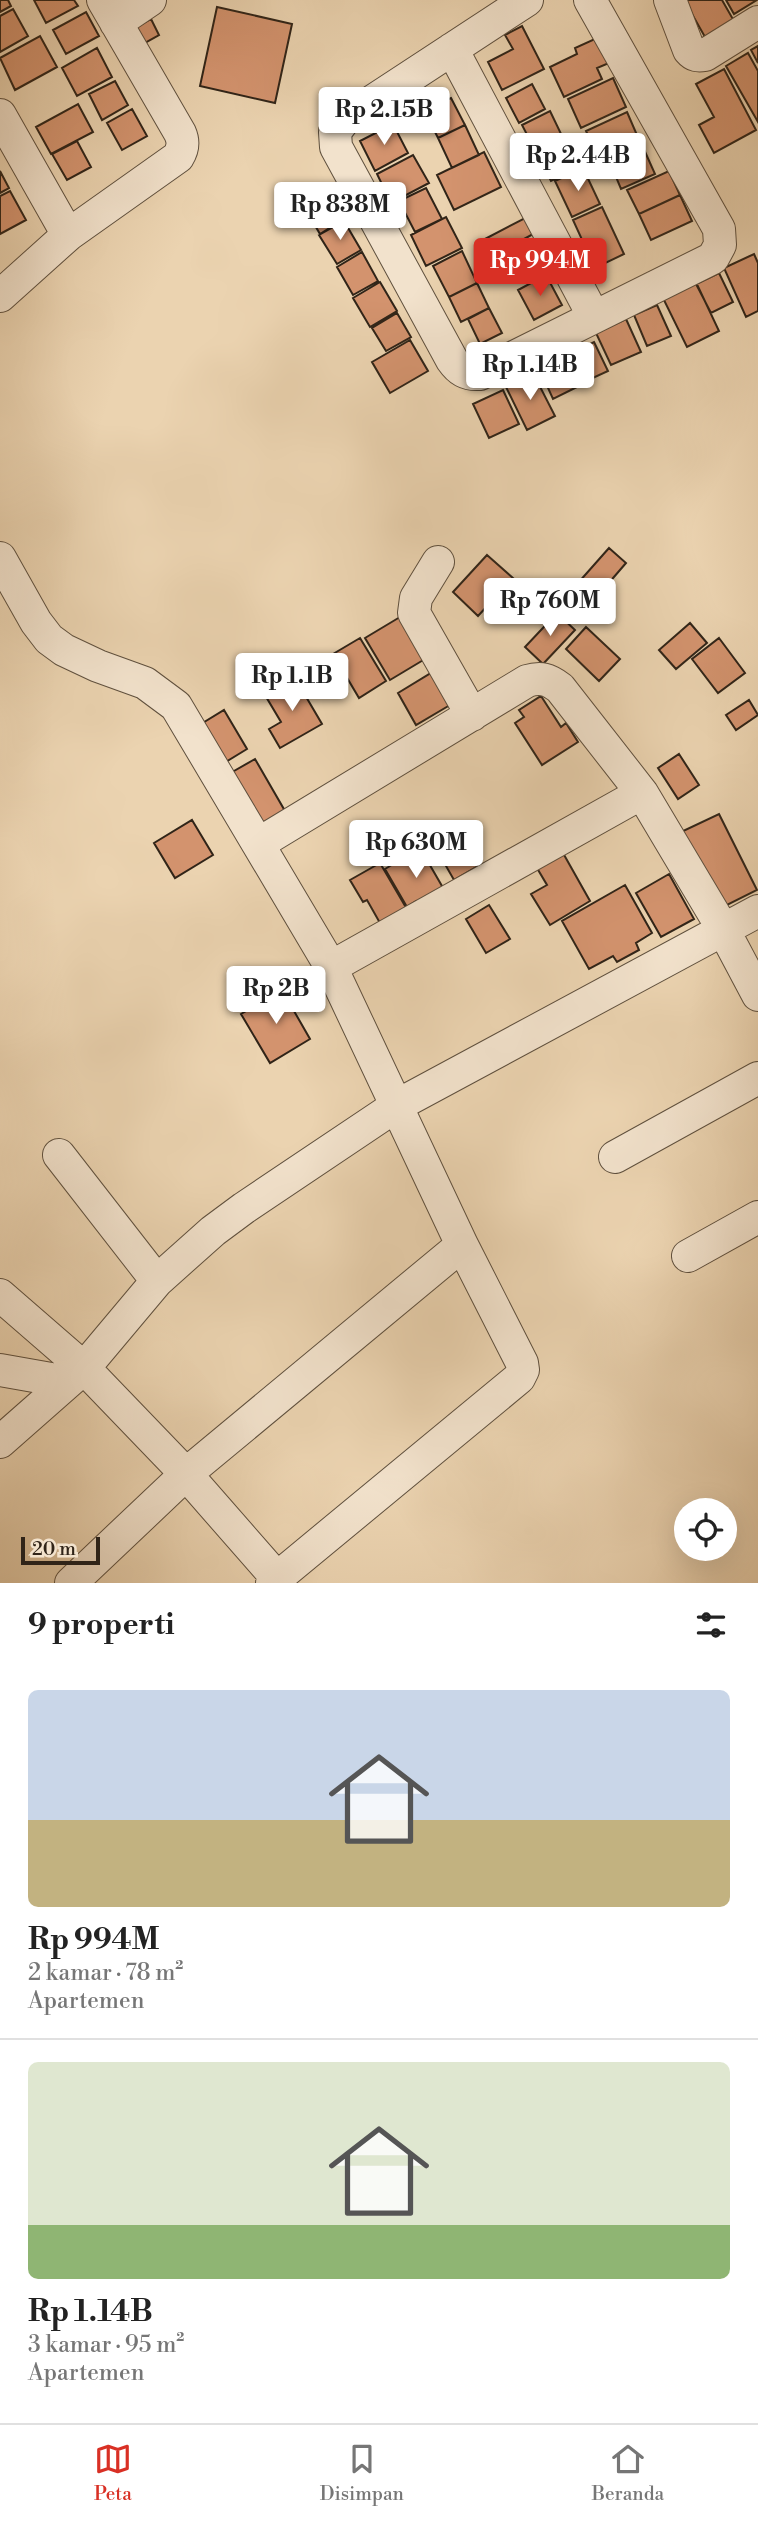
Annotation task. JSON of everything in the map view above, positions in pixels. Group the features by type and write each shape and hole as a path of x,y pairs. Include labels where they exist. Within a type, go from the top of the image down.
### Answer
{"street":[{"path":"0,296 68,234 178,157 183,145 180,133 110,11 150,0"},
{"path":"527,0 344,120 335,132 336,147 458,369 472,375 480,374 713,258 720,245 719,229 590,0"},
{"path":"670,0 693,55 705,55 758,22"},
{"path":"452,49 594,317"},
{"path":"0,115 68,234"},
{"path":"0,558 36,622 49,639 64,650 98,666 145,683 176,706 331,967 462,1245 522,1363 523,1370 519,1378 275,1580 186,1474 76,1375 0,1295"},
{"path":"438,562 416,598 414,613 472,715"},
{"path":"258,844 527,681 538,677 549,680 559,688 642,793 723,929 758,995"},
{"path":"331,967 642,793"},
{"path":"0,1442 76,1375 157,1281 212,1231 396,1105 758,911"},
{"path":"615,1157 758,1078"},
{"path":"59,1155 157,1281"},
{"path":"688,1256 758,1217"},
{"path":"71,1583 186,1474 462,1245"},
{"path":"0,1370 76,1375"}],"building":[{"path":"0,0 8,0 11,6 0,12"},
{"path":"34,0 74,0 78,6 46,23"},
{"path":"684,0 722,0 734,21 705,37"},
{"path":"726,0 757,0 734,14"},
{"path":"217,7 292,24 275,103 200,86"},
{"path":"13,9 28,36 0,52 0,16"},
{"path":"86,12 99,36 66,54 53,30"},
{"path":"151,19 159,35 141,45 133,29"},
{"path":"522,26 544,69 502,90 488,62 513,49 505,35"},
{"path":"40,36 57,67 15,90 0,58"},
{"path":"597,38 609,63 597,68 602,79 564,97 550,67 577,54 575,48"},
{"path":"758,46 758,63 751,50"},
{"path":"97,48 112,77 77,96 62,68"},
{"path":"748,53 758,71 758,122 726,66"},
{"path":"724,69 756,130 714,153 699,125 714,117 696,84"},
{"path":"613,78 626,107 581,128 568,99"},
{"path":"115,81 128,105 102,120 89,94"},
{"path":"532,84 545,109 519,123 506,98"},
{"path":"451,98 465,125 438,138 424,110"},
{"path":"78,104 93,132 51,154 36,127"},
{"path":"132,109 147,136 122,150 107,123"},
{"path":"550,111 563,138 536,152 522,125"},
{"path":"627,112 640,142 600,161 586,131"},
{"path":"393,124 408,153 375,171 360,141"},
{"path":"465,125 479,155 452,168 438,138"},
{"path":"563,138 578,167 551,181 536,152"},
{"path":"77,141 91,167 67,180 52,154"},
{"path":"642,145 655,174 621,189 609,160"},
{"path":"484,152 501,187 454,210 437,175"},
{"path":"413,155 429,183 391,203 377,174"},
{"path":"583,168 600,204 572,217 555,181"},
{"path":"0,171 9,188 0,193"},
{"path":"669,171 680,195 639,214 627,190"},
{"path":"426,188 442,219 415,232 399,201"},
{"path":"324,190 342,220 320,234 302,203"},
{"path":"10,191 26,220 0,234 0,196"},
{"path":"680,195 692,221 651,240 639,214"},
{"path":"602,207 624,254 595,268 573,220"},
{"path":"446,217 462,248 426,266 411,235"},
{"path":"527,217 535,233 524,239 530,252 497,269 483,240"},
{"path":"344,221 361,250 337,264 319,235"},
{"path":"462,251 477,283 449,297 433,266"},
{"path":"362,252 378,281 353,295 337,267"},
{"path":"754,254 758,263 758,311 746,317 724,268"},
{"path":"719,273 733,302 711,313 696,284"},
{"path":"546,275 562,305 534,320 518,290"},
{"path":"694,278 719,331 687,347 661,294"},
{"path":"380,282 397,311 370,327 353,298"},
{"path":"477,283 489,308 461,322 449,297"},
{"path":"657,305 671,336 647,346 634,315"},
{"path":"489,308 502,333 480,344 468,319"},
{"path":"397,313 411,337 386,351 372,328"},
{"path":"626,319 641,352 611,365 596,333"},
{"path":"410,340 428,371 390,393 372,362"},
{"path":"594,342 608,371 582,383 568,355"},
{"path":"563,357 577,387 553,399 539,368"},
{"path":"533,373 555,416 527,430 506,387"},
{"path":"503,390 519,424 489,438 473,404"},
{"path":"609,548 626,563 595,599 578,583"},
{"path":"487,555 513,578 478,616 453,592"},
{"path":"557,613 575,630 543,664 525,647"},
{"path":"400,617 425,659 390,680 365,638"},
{"path":"690,623 707,643 676,669 659,650"},
{"path":"586,627 620,659 599,681 566,649"},
{"path":"360,638 386,681 359,698 333,654"},
{"path":"719,638 745,673 718,693 692,659"},
{"path":"431,673 450,705 416,725 398,693"},
{"path":"295,678 322,724 280,748 269,729 281,722 265,695"},
{"path":"541,696 561,727 566,723 578,742 542,765 515,723 524,717 519,710"},
{"path":"749,700 758,715 736,730 726,715"},
{"path":"224,710 247,749 224,763 201,724"},
{"path":"679,754 699,785 678,799 658,768"},
{"path":"255,759 285,811 257,827 227,775"},
{"path":"719,814 757,890 719,909 681,832"},
{"path":"192,820 213,855 175,878 154,843"},
{"path":"454,823 478,866 454,880 430,838"},
{"path":"420,848 446,893 421,908 416,901 407,907 385,869"},
{"path":"563,853 590,901 550,925 531,894 547,885 537,868"},
{"path":"380,863 408,911 380,923 367,900 363,902 350,880"},
{"path":"669,874 694,919 661,937 636,893"},
{"path":"625,885 652,933 636,943 639,950 617,962 613,956 589,969 562,921"},
{"path":"489,905 510,939 486,953 466,919"},
{"path":"282,990 310,1039 270,1063 241,1014"}]}
